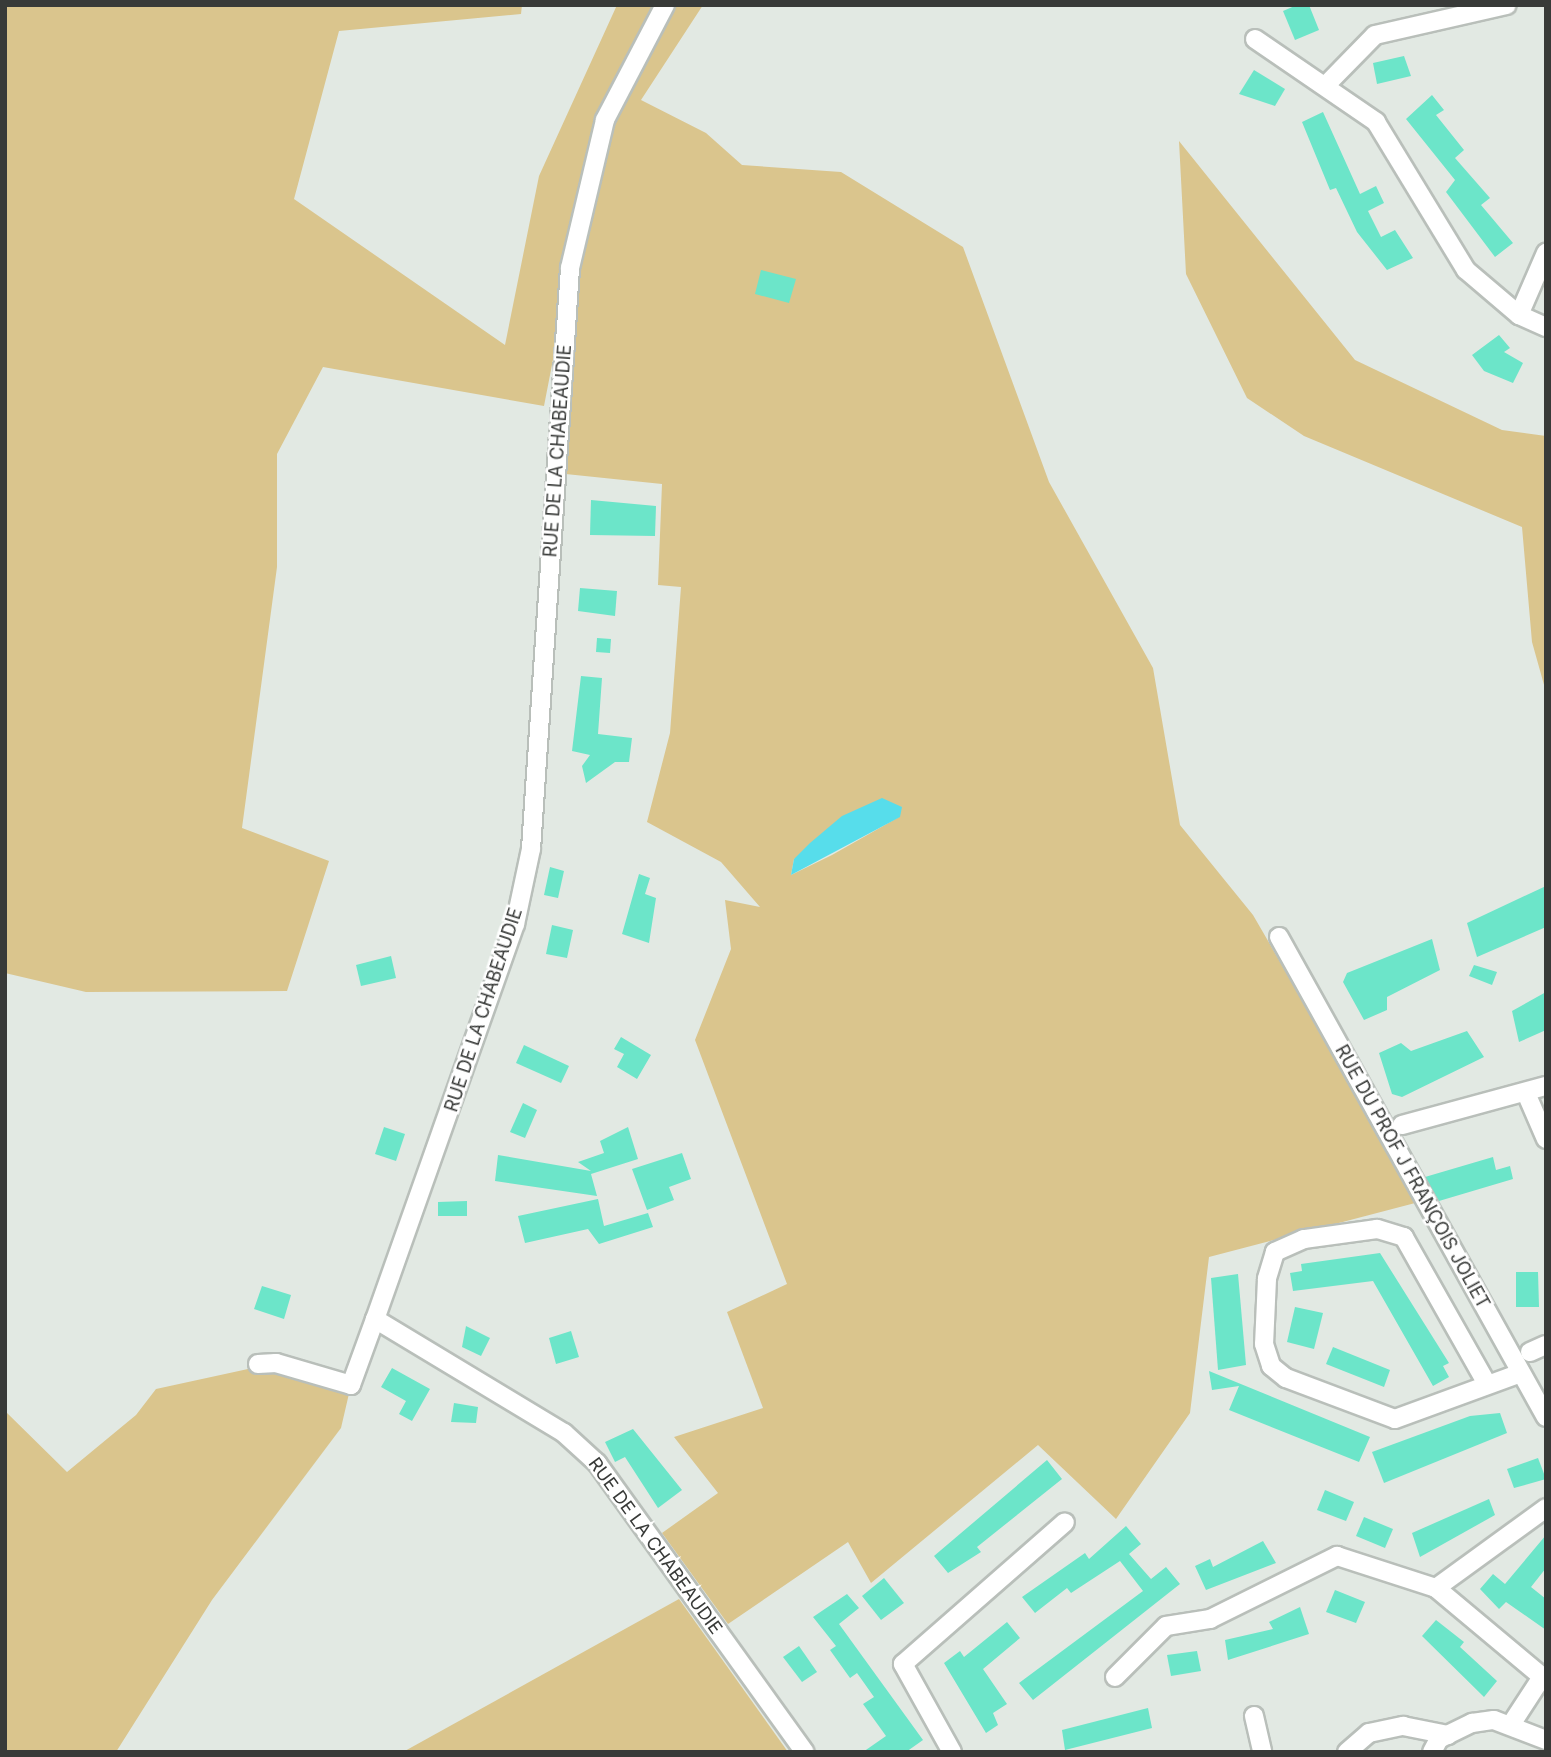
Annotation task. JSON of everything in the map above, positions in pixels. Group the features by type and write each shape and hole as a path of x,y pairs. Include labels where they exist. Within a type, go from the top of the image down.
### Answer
{"street":[{"name":"RUE DE LA CHABEAUDIE","path":"665,5 605,120 570,268 531,849 515,924 375,1319 564,1433 597,1463 805,1752"},
{"path":"1328,83 1375,35 1507,5"},
{"path":"1255,39 1328,83 1376,122 1466,270 1519,315 1546,327"},
{"path":"1519,315 1546,253"},
{"name":"RUE DU PROF J FRANÇOIS JOLIET","path":"1279,937 1546,1417"},
{"path":"1402,1125 1546,1086"},
{"path":"1526,1093 1546,1139"},
{"path":"1487,1384 1404,1237 1377,1229 1304,1239 1275,1252 1266,1279 1264,1344 1271,1366 1286,1378 1395,1419 1521,1373"},
{"path":"258,1364 276,1363 351,1385 375,1319"},
{"path":"1436,1588 1546,1507"},
{"path":"952,1752 903,1664 1065,1522"},
{"path":"1115,1677 1166,1626 1210,1619 1337,1556 1436,1588 1544,1678 1512,1723"},
{"path":"1254,1716 1262,1752"},
{"path":"1433,1752 1448,1735 1472,1723 1512,1723 1546,1740"},
{"path":"1347,1752 1369,1733 1403,1726 1448,1735"}],"shaded area":[{"path":"5,5 522,5 521,14 339,31 294,199 505,345 539,176 617,5 703,5 641,100 706,133 742,165 841,172 963,247 1049,482 1153,668 1180,825 1253,915 1419,1202 1209,1257 1190,1413 1116,1519 1038,1445 871,1583 848,1542 728,1624 662,1533 718,1493 674,1437 763,1408 727,1312 787,1284 695,1040 731,949 725,900 760,907 721,862 647,822 670,733 681,587 658,585 662,484 556,473 569,277 544,406 323,367 277,454 277,567 242,828 329,861 287,991 86,992 5,973","holes":["899,817 791,875 794,859"]},
{"path":"1179,141 1355,360 1502,430 1546,436 1546,692 1532,642 1522,527 1304,436 1247,398 1186,274"},
{"path":"276,1363 351,1385 341,1428 212,1600 116,1752 5,1752 5,1411 67,1472 136,1415 156,1389"},
{"path":"679,1599 788,1752 403,1752"}],"water":[{"path":"882,798 902,807 900,817 791,875 794,859 810,843 842,816"}],"building":[{"path":"1297,5 1309,5 1319,30 1295,40 1283,11"},
{"path":"1404,56 1411,76 1377,84 1373,63"},
{"path":"1254,70 1285,89 1275,106 1239,94"},
{"path":"1432,95 1444,110 1436,115 1464,150 1455,158 1490,198 1481,205 1513,243 1495,257 1446,192 1455,180 1406,119"},
{"path":"1323,112 1360,194 1376,186 1384,203 1368,211 1381,237 1395,230 1413,258 1387,270 1357,232 1336,188 1330,190 1302,122"},
{"path":"761,270 796,279 789,303 755,294"},
{"path":"1499,335 1510,348 1504,352 1523,363 1513,383 1484,371 1472,355"},
{"path":"591,500 656,506 655,536 590,535"},
{"path":"580,588 617,591 615,616 578,611"},
{"path":"597,638 611,639 610,653 596,652"},
{"path":"581,676 602,678 598,734 632,738 629,762 615,762 586,783 582,766 590,755 572,751"},
{"path":"550,867 564,871 558,898 544,895"},
{"path":"639,874 650,878 645,894 656,898 649,943 622,934"},
{"path":"1546,886 1546,927 1477,957 1467,923"},
{"path":"552,925 573,930 567,958 546,954"},
{"path":"1432,939 1440,970 1387,997 1387,1010 1364,1020 1343,982 1347,973"},
{"path":"391,956 396,978 361,986 356,965"},
{"path":"1474,965 1497,972 1492,985 1469,976"},
{"path":"1546,992 1546,1030 1519,1042 1512,1011"},
{"path":"1467,1031 1484,1057 1402,1097 1392,1094 1379,1053 1401,1043 1411,1051"},
{"path":"621,1037 651,1055 637,1079 617,1067 624,1054 614,1049"},
{"path":"524,1045 569,1066 561,1083 516,1063"},
{"path":"523,1103 537,1110 525,1138 510,1132"},
{"path":"384,1127 405,1134 396,1161 375,1154"},
{"path":"628,1127 638,1159 591,1174 597,1196 495,1181 498,1155 591,1171 578,1162 604,1153 600,1141"},
{"path":"682,1153 691,1179 669,1187 674,1200 647,1210 632,1169"},
{"path":"1493,1157 1496,1170 1510,1166 1513,1179 1439,1201 1425,1177"},
{"path":"598,1199 604,1226 648,1213 653,1227 599,1244 588,1229 525,1243 518,1216"},
{"path":"467,1201 467,1216 438,1216 438,1202"},
{"path":"1380,1253 1449,1363 1443,1366 1449,1377 1433,1386 1373,1281 1293,1291 1290,1273 1302,1271 1301,1264"},
{"path":"1516,1272 1538,1272 1539,1307 1516,1307"},
{"path":"1238,1274 1246,1365 1218,1370 1211,1278"},
{"path":"262,1286 291,1295 284,1319 254,1309"},
{"path":"1295,1307 1323,1313 1314,1349 1287,1342"},
{"path":"466,1326 490,1338 481,1356 462,1347"},
{"path":"571,1331 579,1357 556,1364 549,1338"},
{"path":"1333,1347 1390,1370 1384,1387 1326,1364"},
{"path":"392,1368 430,1389 412,1421 399,1414 406,1401 381,1387"},
{"path":"1209,1371 1370,1437 1359,1462 1229,1410 1239,1386 1212,1390"},
{"path":"454,1403 478,1407 476,1423 451,1422"},
{"path":"1500,1413 1507,1433 1384,1483 1372,1452 1470,1416"},
{"path":"633,1429 682,1490 658,1508 625,1457 615,1462 605,1442"},
{"path":"1538,1458 1546,1479 1514,1488 1507,1469"},
{"path":"1047,1460 1062,1479 977,1547 981,1552 948,1573 934,1556"},
{"path":"1325,1490 1354,1502 1346,1521 1317,1510"},
{"path":"1489,1499 1495,1515 1420,1557 1412,1533"},
{"path":"1364,1517 1393,1529 1385,1548 1356,1536"},
{"path":"1126,1526 1141,1544 1129,1554 1151,1579 1166,1567 1180,1584 1033,1700 1019,1683 1143,1591 1120,1561 1071,1593 1067,1588 1035,1613 1022,1597 1085,1553 1089,1559"},
{"path":"1546,1535 1546,1568 1531,1587 1546,1599 1546,1630 1506,1602 1499,1609 1480,1589 1493,1574 1505,1584"},
{"path":"1263,1541 1276,1563 1206,1590 1195,1566 1210,1559 1213,1567"},
{"path":"884,1578 904,1603 881,1620 862,1596"},
{"path":"1335,1590 1365,1602 1356,1623 1326,1612"},
{"path":"847,1594 859,1608 839,1624 923,1740 906,1752 863,1752 886,1736 863,1704 874,1697 857,1673 850,1678 830,1650 836,1646 813,1617"},
{"path":"1300,1607 1309,1634 1228,1660 1225,1640 1273,1629 1269,1622"},
{"path":"1436,1620 1464,1642 1460,1647 1497,1681 1484,1697 1422,1636"},
{"path":"1007,1622 1020,1638 983,1669 1007,1704 993,1713 998,1725 986,1733 944,1663 960,1651 964,1657"},
{"path":"799,1646 817,1672 802,1682 783,1657"},
{"path":"1197,1651 1201,1671 1171,1676 1167,1655"},
{"path":"1148,1708 1152,1728 1065,1750 1062,1730"}]}
